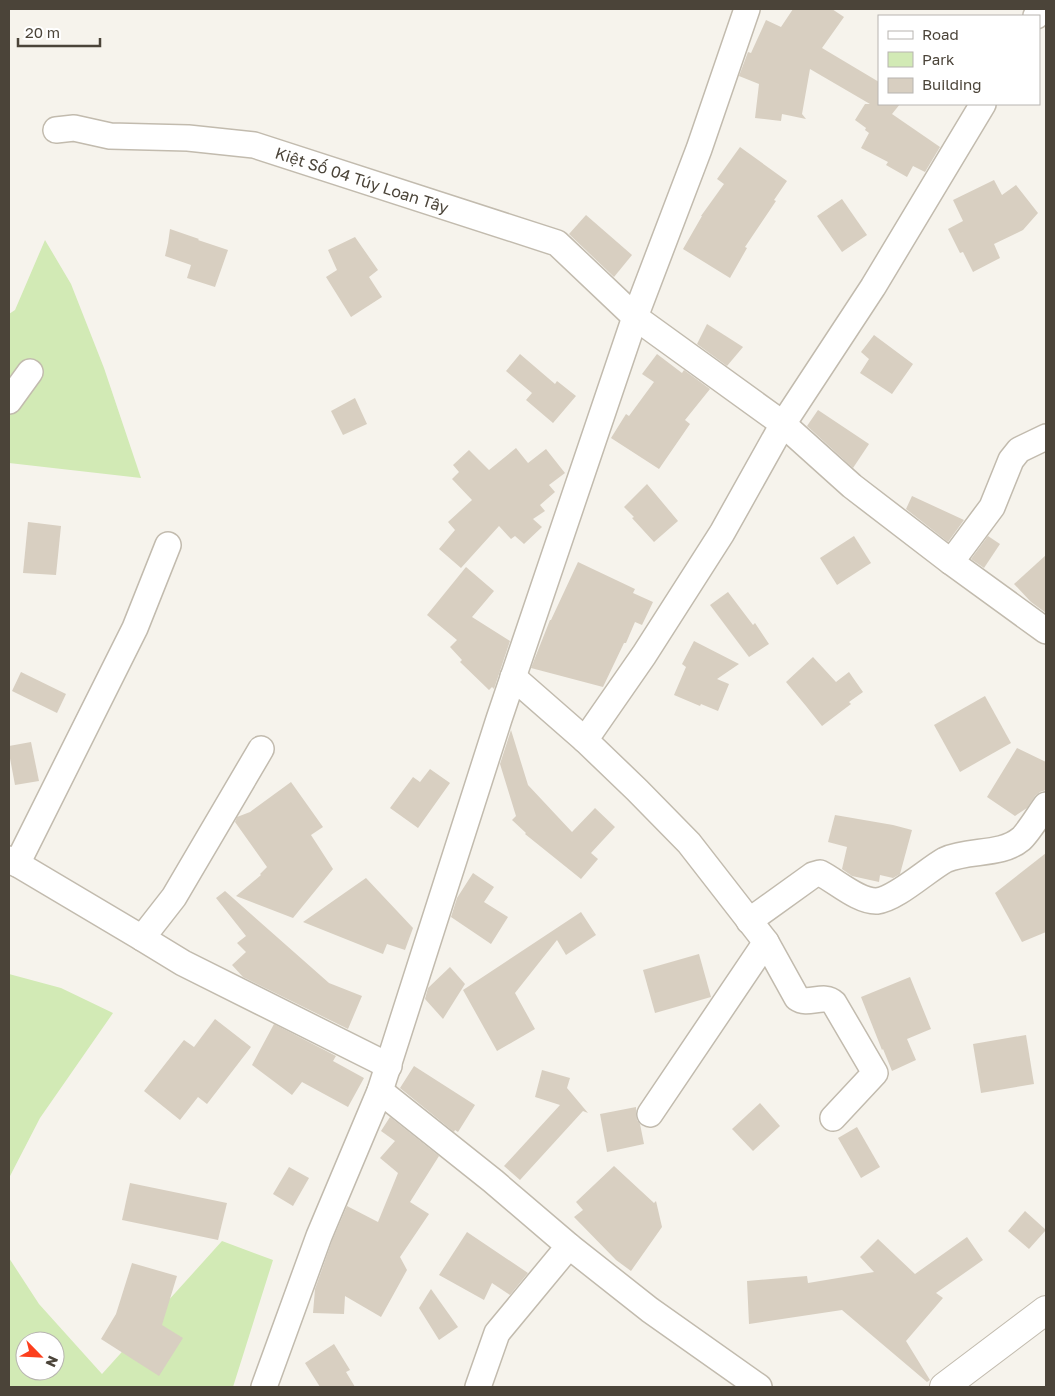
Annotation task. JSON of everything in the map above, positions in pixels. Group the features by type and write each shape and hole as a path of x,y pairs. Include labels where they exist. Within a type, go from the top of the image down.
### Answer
{"street":[{"path":"264,1387 320,1236 389,1066 514,677 635,317 699,149 747,9"},
{"path":"585,740 644,655 722,533 784,424 873,287 982,105"},
{"name":"Kiệt Số 04 Túy Loan Tây","path":"56,130 74,128 110,136 188,138 254,145 557,243 635,317 784,424 852,486 951,562 1046,631"},
{"path":"9,401 30,372"},
{"path":"951,562 992,507 1011,460 1019,450 1046,437"},
{"path":"168,545 135,628 13,862 183,963 389,1066"},
{"path":"514,677 638,790 689,843 766,942 797,998 804,1002 826,999 834,1003 875,1073 833,1118"},
{"path":"142,938 174,897 261,749"},
{"path":"748,921 812,875 820,873 863,898 876,901 887,899 945,860 1007,846 1022,838 1046,805"},
{"path":"650,1114 766,942"},
{"path":"380,1091 650,1310 759,1387"},
{"path":"478,1387 497,1333 569,1246"},
{"path":"944,1387 1046,1310"}],"green space":[{"path":"45,240 71,284 104,368 141,478 9,463 9,314 15,310"},
{"path":"9,974 61,988 113,1013 40,1118 9,1178"},
{"path":"222,1241 273,1260 233,1387 9,1387 9,1258 39,1304 63,1331 15,1331 15,1381 65,1381 65,1333 102,1374"}],"building":[{"path":"793,9 832,9 844,17 822,48 878,81 878,105 899,105 892,114 940,147 925,172 913,166 907,177 886,165 888,162 861,148 869,133 865,130 866,128 855,120 865,104 870,104 810,69 802,114 806,119 782,114 781,121 755,118 759,84 739,76 748,52 751,53 766,20 781,27"},
{"path":"740,147 787,181 745,247 747,248 730,278 683,249 701,216 724,184 717,179"},
{"path":"994,180 1002,195 1016,185 1038,213 1023,230 994,244 1000,258 973,272 963,252 960,253 948,229 963,221 953,200"},
{"path":"842,199 867,235 842,252 817,216"},
{"path":"586,215 632,255 614,277 569,234"},
{"path":"170,229 228,250 215,287 187,278 191,265 165,256"},
{"path":"355,237 378,270 369,277 382,297 351,317 326,277 337,270 328,250"},
{"path":"707,324 743,347 727,366 697,344"},
{"path":"874,335 913,364 892,394 860,373 869,359 861,352"},
{"path":"520,354 555,384 557,381 576,396 553,423 526,400 532,393 506,371"},
{"path":"657,354 682,373 684,370 710,389 685,420 690,424 659,469 611,438 626,414 629,416 654,382 642,374"},
{"path":"355,398 367,424 343,435 331,411"},
{"path":"818,410 869,444 853,468 807,426"},
{"path":"516,448 528,463 546,449 565,473 549,485 555,492 540,505 545,511 533,519 542,527 524,544 515,536 511,539 499,526 461,568 439,549 455,530 448,522 472,500 452,479 459,472 453,465 469,450 489,470"},
{"path":"647,484 678,521 654,542 624,507"},
{"path":"912,496 964,520 948,542 906,509"},
{"path":"28,522 61,526 56,575 23,573"},
{"path":"854,536 871,563 837,585 820,558"},
{"path":"988,536 1000,544 984,568 971,559"},
{"path":"1046,555 1046,613 1031,602 1014,584"},
{"path":"578,562 635,589 633,593 653,602 642,625 635,622 603,687 531,668 550,620"},
{"path":"466,567 494,591 472,617 510,641 494,689 492,687 489,690 460,662 462,660 450,647 457,640 427,615"},
{"path":"728,592 753,625 755,623 769,644 749,657 710,605"},
{"path":"694,641 739,664 717,679 729,684 718,711 674,695 686,667 682,664"},
{"path":"813,657 836,682 849,672 863,692 849,702 851,704 822,726 786,682"},
{"path":"21,672 66,694 57,713 12,691"},
{"path":"985,696 1011,743 960,772 934,725"},
{"path":"511,730 528,785 572,832 595,808 615,827 591,853 598,859 581,879 525,834 512,820 516,816 500,764"},
{"path":"31,742 39,781 15,785 9,746"},
{"path":"1017,748 1046,762 1046,790 1035,796 1027,808 1015,816 987,797"},
{"path":"430,769 450,783 418,828 390,808 413,777 420,782"},
{"path":"291,782 323,827 311,835 333,869 293,918 236,896 261,875 267,867 235,822 237,817 250,812"},
{"path":"835,815 912,830 900,874 893,878 880,875 879,882 852,876 842,869 847,847 828,842"},
{"path":"1046,853 1046,932 1022,942 995,893"},
{"path":"473,873 494,887 484,902 508,917 491,944 451,917 457,898"},
{"path":"366,878 413,928 405,950 387,944 383,954 303,922"},
{"path":"225,891 329,983 362,996 348,1029 243,977 232,965 246,952 237,943 246,936 216,898"},
{"path":"581,912 596,935 566,955 557,940 515,993 535,1029 497,1051 463,990"},
{"path":"699,954 711,997 655,1013 643,970"},
{"path":"450,967 465,984 443,1019 425,999 428,988"},
{"path":"910,977 931,1029 907,1039 916,1060 892,1071 861,997"},
{"path":"215,1019 251,1047 207,1104 198,1097 180,1120 144,1091 184,1040 194,1047"},
{"path":"274,1024 336,1056 333,1061 364,1078 348,1107 302,1082 292,1095 252,1065"},
{"path":"1026,1035 1034,1084 981,1093 973,1044"},
{"path":"414,1066 475,1105 458,1132 455,1130 454,1132 400,1088"},
{"path":"542,1070 570,1078 567,1088 588,1113 583,1111 520,1180 504,1166 560,1105 535,1097"},
{"path":"760,1103 780,1126 753,1151 732,1129"},
{"path":"636,1107 637,1120 640,1124 644,1144 607,1152 600,1114"},
{"path":"390,1117 439,1156 410,1202 429,1214 400,1257 407,1270 381,1317 345,1296 344,1314 313,1313 315,1289 347,1206 378,1222 398,1173 380,1158 395,1141 381,1131"},
{"path":"857,1127 880,1167 861,1178 838,1138"},
{"path":"614,1166 654,1203 656,1201 662,1227 631,1271 616,1260 574,1217 583,1210 576,1202"},
{"path":"289,1167 309,1178 293,1206 273,1194"},
{"path":"130,1183 227,1203 218,1240 122,1220"},
{"path":"1025,1211 1046,1230 1029,1249 1008,1231"},
{"path":"467,1232 528,1273 510,1295 492,1283 484,1300 439,1275"},
{"path":"967,1237 983,1260 936,1293 943,1298 906,1341 930,1380 927,1382 842,1310 749,1324 747,1281 807,1276 808,1283 874,1272 860,1257 878,1239 915,1274"},
{"path":"132,1263 177,1276 162,1325 183,1338 159,1376 101,1339 116,1314"},
{"path":"431,1289 458,1327 439,1340 419,1308"},
{"path":"334,1344 350,1370 346,1372 355,1387 320,1387 305,1363"}]}
